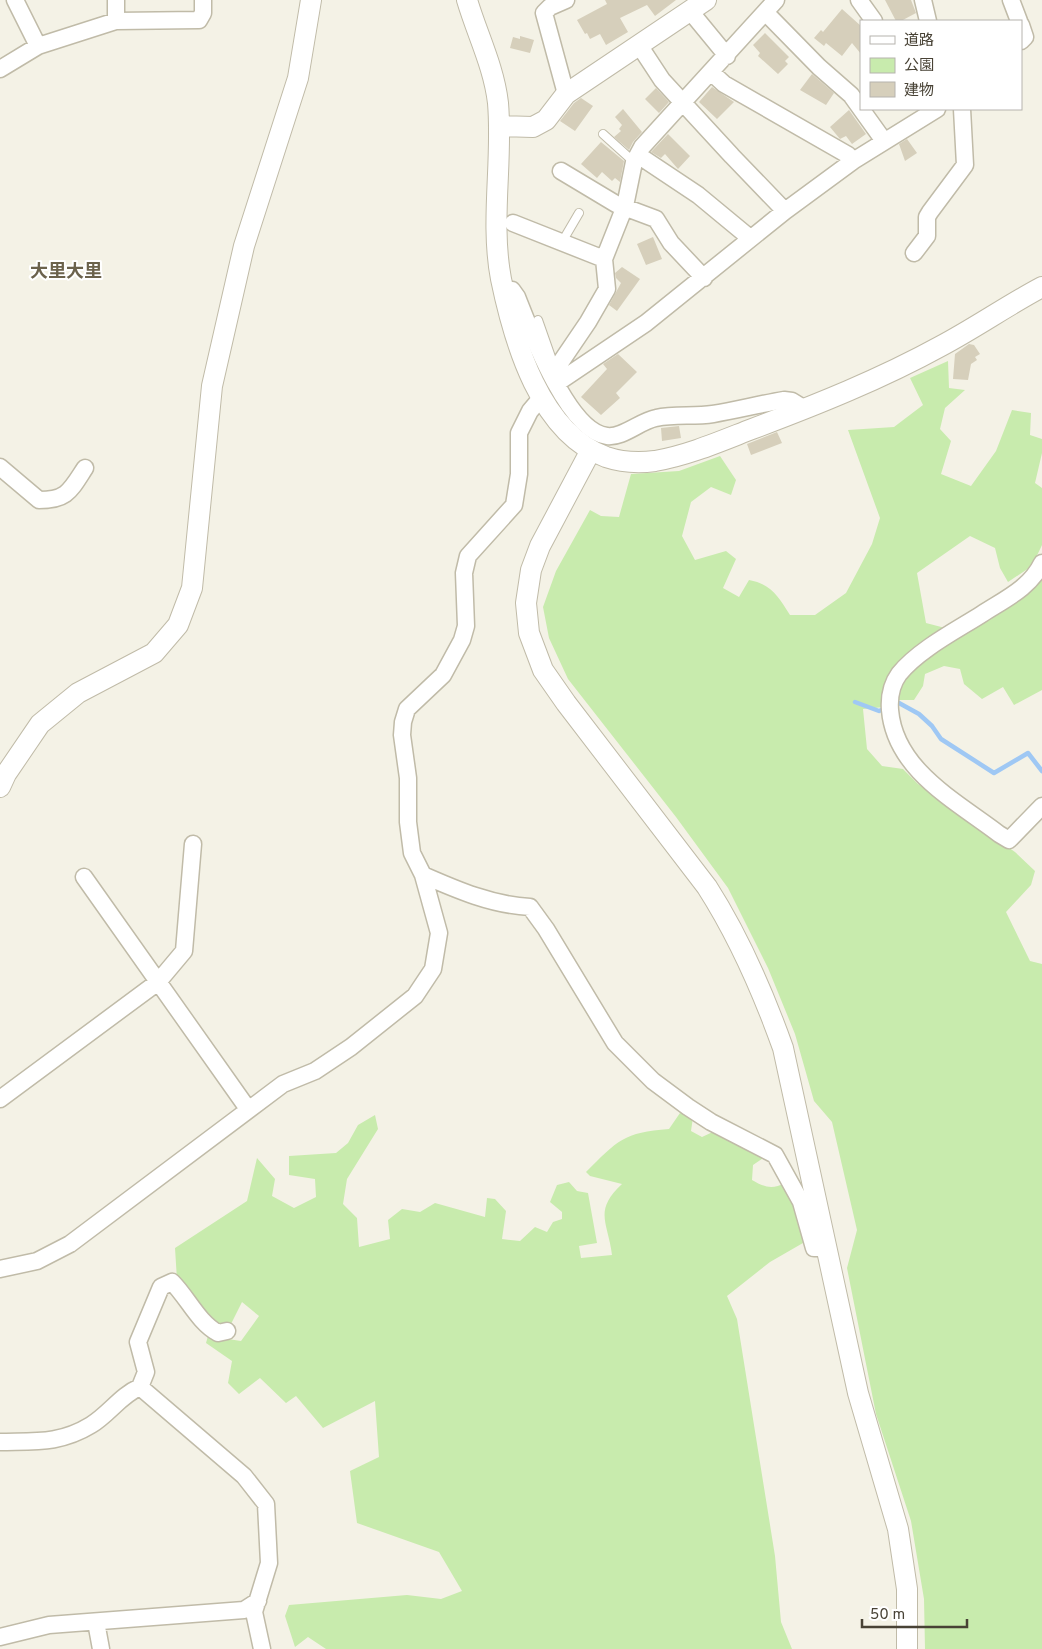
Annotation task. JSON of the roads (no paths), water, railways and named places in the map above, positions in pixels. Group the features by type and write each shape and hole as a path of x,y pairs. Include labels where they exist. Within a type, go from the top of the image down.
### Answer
{"street":[{"path":"15,0 38,46"},
{"path":"116,0 116,21"},
{"path":"0,69 38,46 116,21 199,20 203,14 203,0"},
{"path":"0,787 6,774 40,724 78,693 154,653 178,625 192,588 214,377 244,246 298,78 311,0"},
{"path":"467,0 492,75 499,126 497,226 504,291 524,359 541,398 561,425 592,450 608,458 629,462 654,461 693,451 841,395 940,347 1042,287"},
{"path":"566,0 546,9 544,12 566,94"},
{"path":"859,0 873,20"},
{"path":"924,0 928,20"},
{"path":"1012,0 1019,20"},
{"path":"499,126 533,127 546,120 566,94 698,6 727,56"},
{"path":"555,375 607,289 604,259 625,206 636,158 642,147 771,6 819,67 851,95 860,108"},
{"path":"1022,28 1025,37 1022,40"},
{"path":"640,45 662,80 785,211"},
{"path":"711,72 724,84 848,155 853,161"},
{"path":"862,110 884,141"},
{"path":"555,375 646,323 785,211 853,161 935,110"},
{"path":"914,253 927,236 927,217 965,166 962,110"},
{"path":"636,158 698,195 750,238"},
{"path":"561,171 616,204 656,219 671,243 704,278"},
{"path":"513,223 561,244 604,259"},
{"path":"504,291 512,290 517,296 540,355 555,375 577,418 589,428 607,436 655,418 711,414 784,400 792,401 804,409"},
{"path":"0,1268 37,1261 70,1244 283,1084 315,1071 351,1047 415,996 433,969 439,933 424,875 412,853 408,822 408,778 402,735 403,722 407,709 419,695 443,675 462,640 466,626 464,573 468,556 514,505 519,474 519,433 530,411 541,398"},
{"path":"592,450 540,546 531,570 526,603 529,633 543,670 688,859 727,918 765,998 783,1048 858,1393 898,1529 907,1588 907,1649"},
{"path":"0,467 39,500 55,500 68,494 85,468"},
{"path":"1042,563 1028,584 952,633 905,667 894,682 890,701 891,720 900,745 921,775 1008,840 1042,806"},
{"path":"0,1099 158,982 184,950 194,844"},
{"path":"424,875 465,893 516,906 530,907 546,929 615,1043 653,1081 688,1107 711,1122 774,1155 801,1202 814,1248 826,1248"},
{"path":"84,877 248,1109"},
{"path":"0,1442 57,1440 92,1424 130,1391 140,1386 146,1372 138,1342 161,1287 172,1282 182,1292 207,1327 218,1333 227,1330"},
{"path":"140,1386 244,1476 266,1504 269,1563 254,1612 262,1649"},
{"path":"0,1637 49,1625 244,1610 258,1601"},
{"path":"96,1622 100,1649"}],"lane":[{"path":"603,134 636,158"},
{"path":"561,244 579,213"},
{"path":"538,320 555,375"}],"waterway":[{"path":"855,702 879,711 886,708"},
{"path":"894,705 899,703 919,714 932,726 941,739 994,773 1028,753 1042,771"}],"district":[{"name":"大里大里","path":"66,272"}]}
